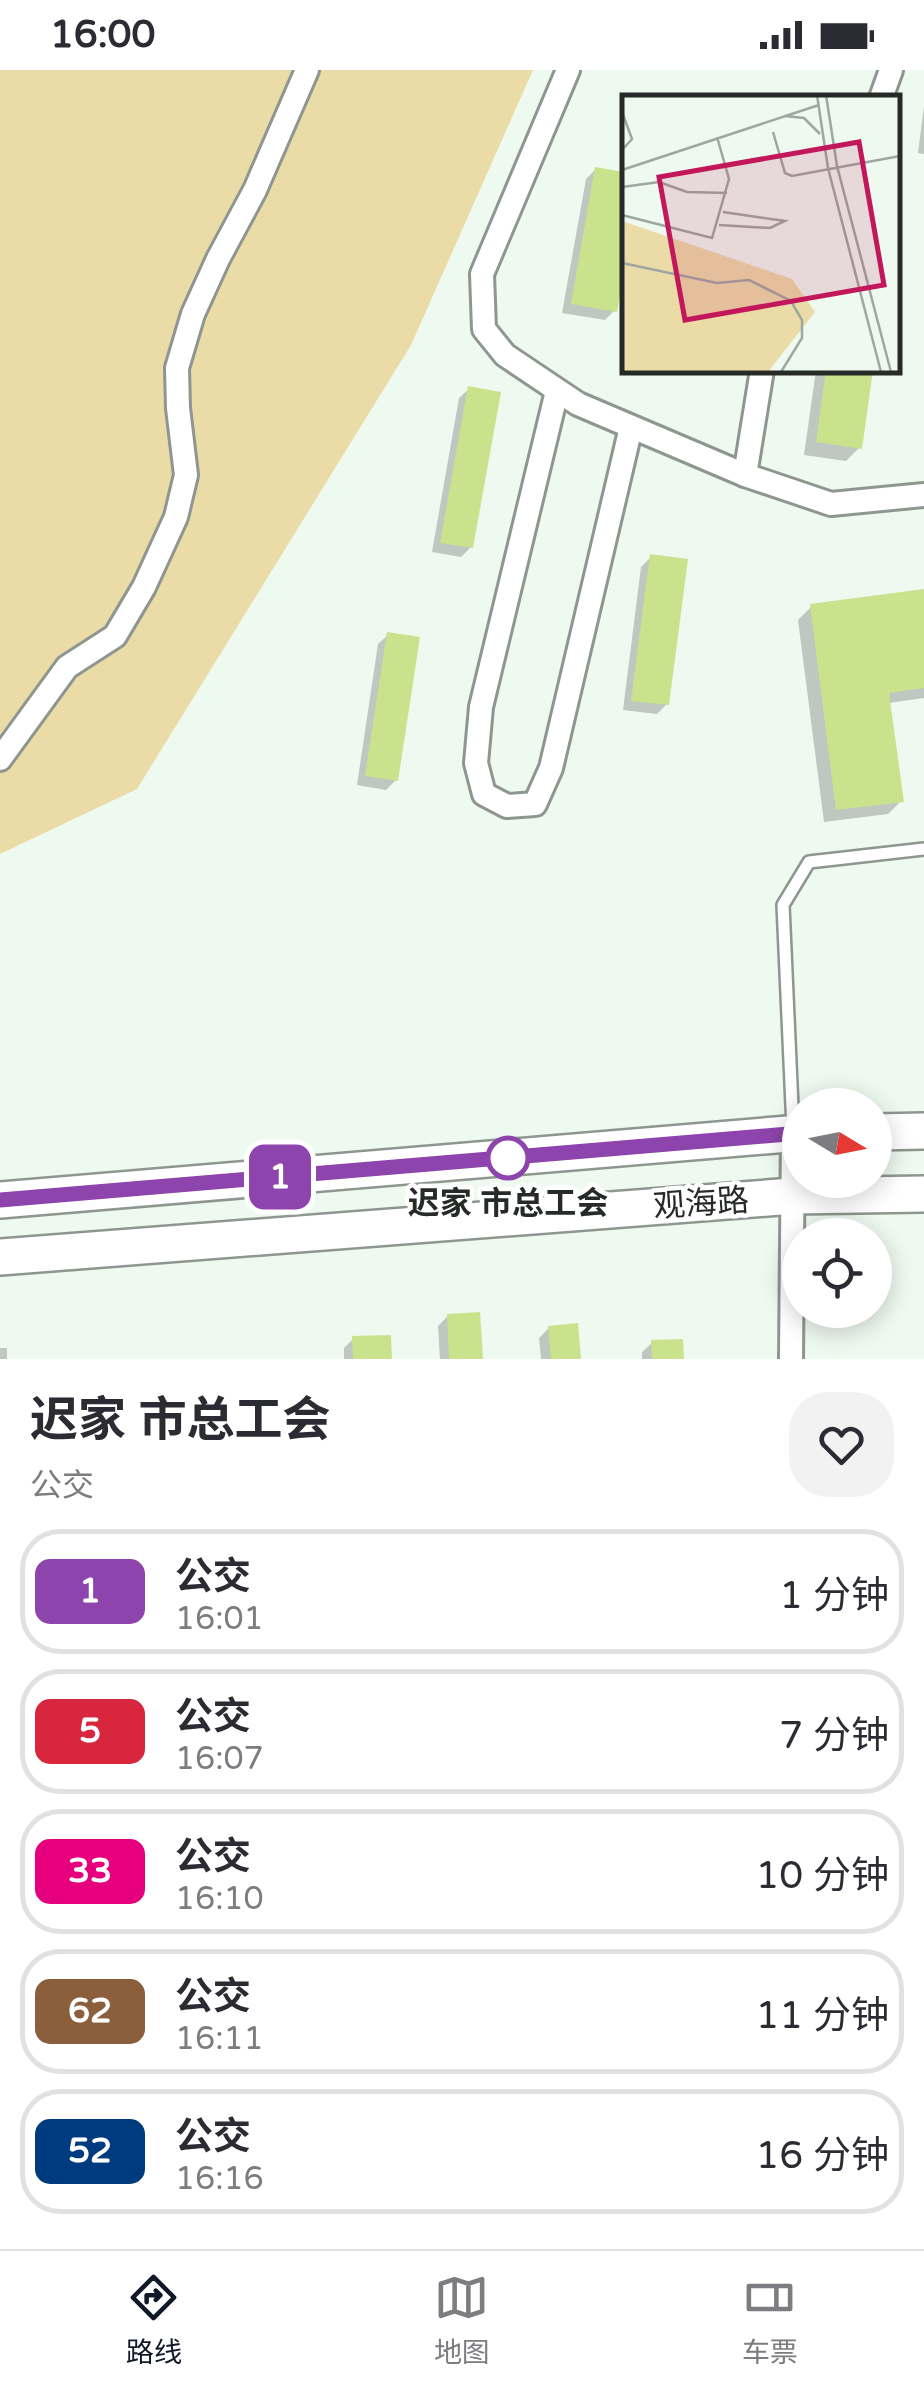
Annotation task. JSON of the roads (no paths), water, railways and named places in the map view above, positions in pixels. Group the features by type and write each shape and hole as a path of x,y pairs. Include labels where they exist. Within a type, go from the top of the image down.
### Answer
{"main road":[{"path":"892,1132 924,1131"},
{"name":"观海路","path":"0,1200 782,1134"},
{"name":"观海路","path":"892,1194 924,1194"},
{"name":"观海路","path":"0,1257 782,1197"}],"street":[{"path":"0,759 67,666 116,636 144,588 176,517 186,475 177,368 194,314 255,190 307,70"},
{"path":"568,70 482,274 484,329 504,355 578,404 745,475 831,504 924,495"},
{"path":"882,95 891,70"},
{"path":"745,475 762,372"},
{"path":"557,391 481,707 476,763 484,794 508,806 535,804 551,768 631,427"},
{"path":"791,1359 794,1198"}],"lane":[{"path":"793,1088 783,905 808,862 924,849"}],"place":[{"name":"迟家 市总工会","path":"508,1158"}]}
